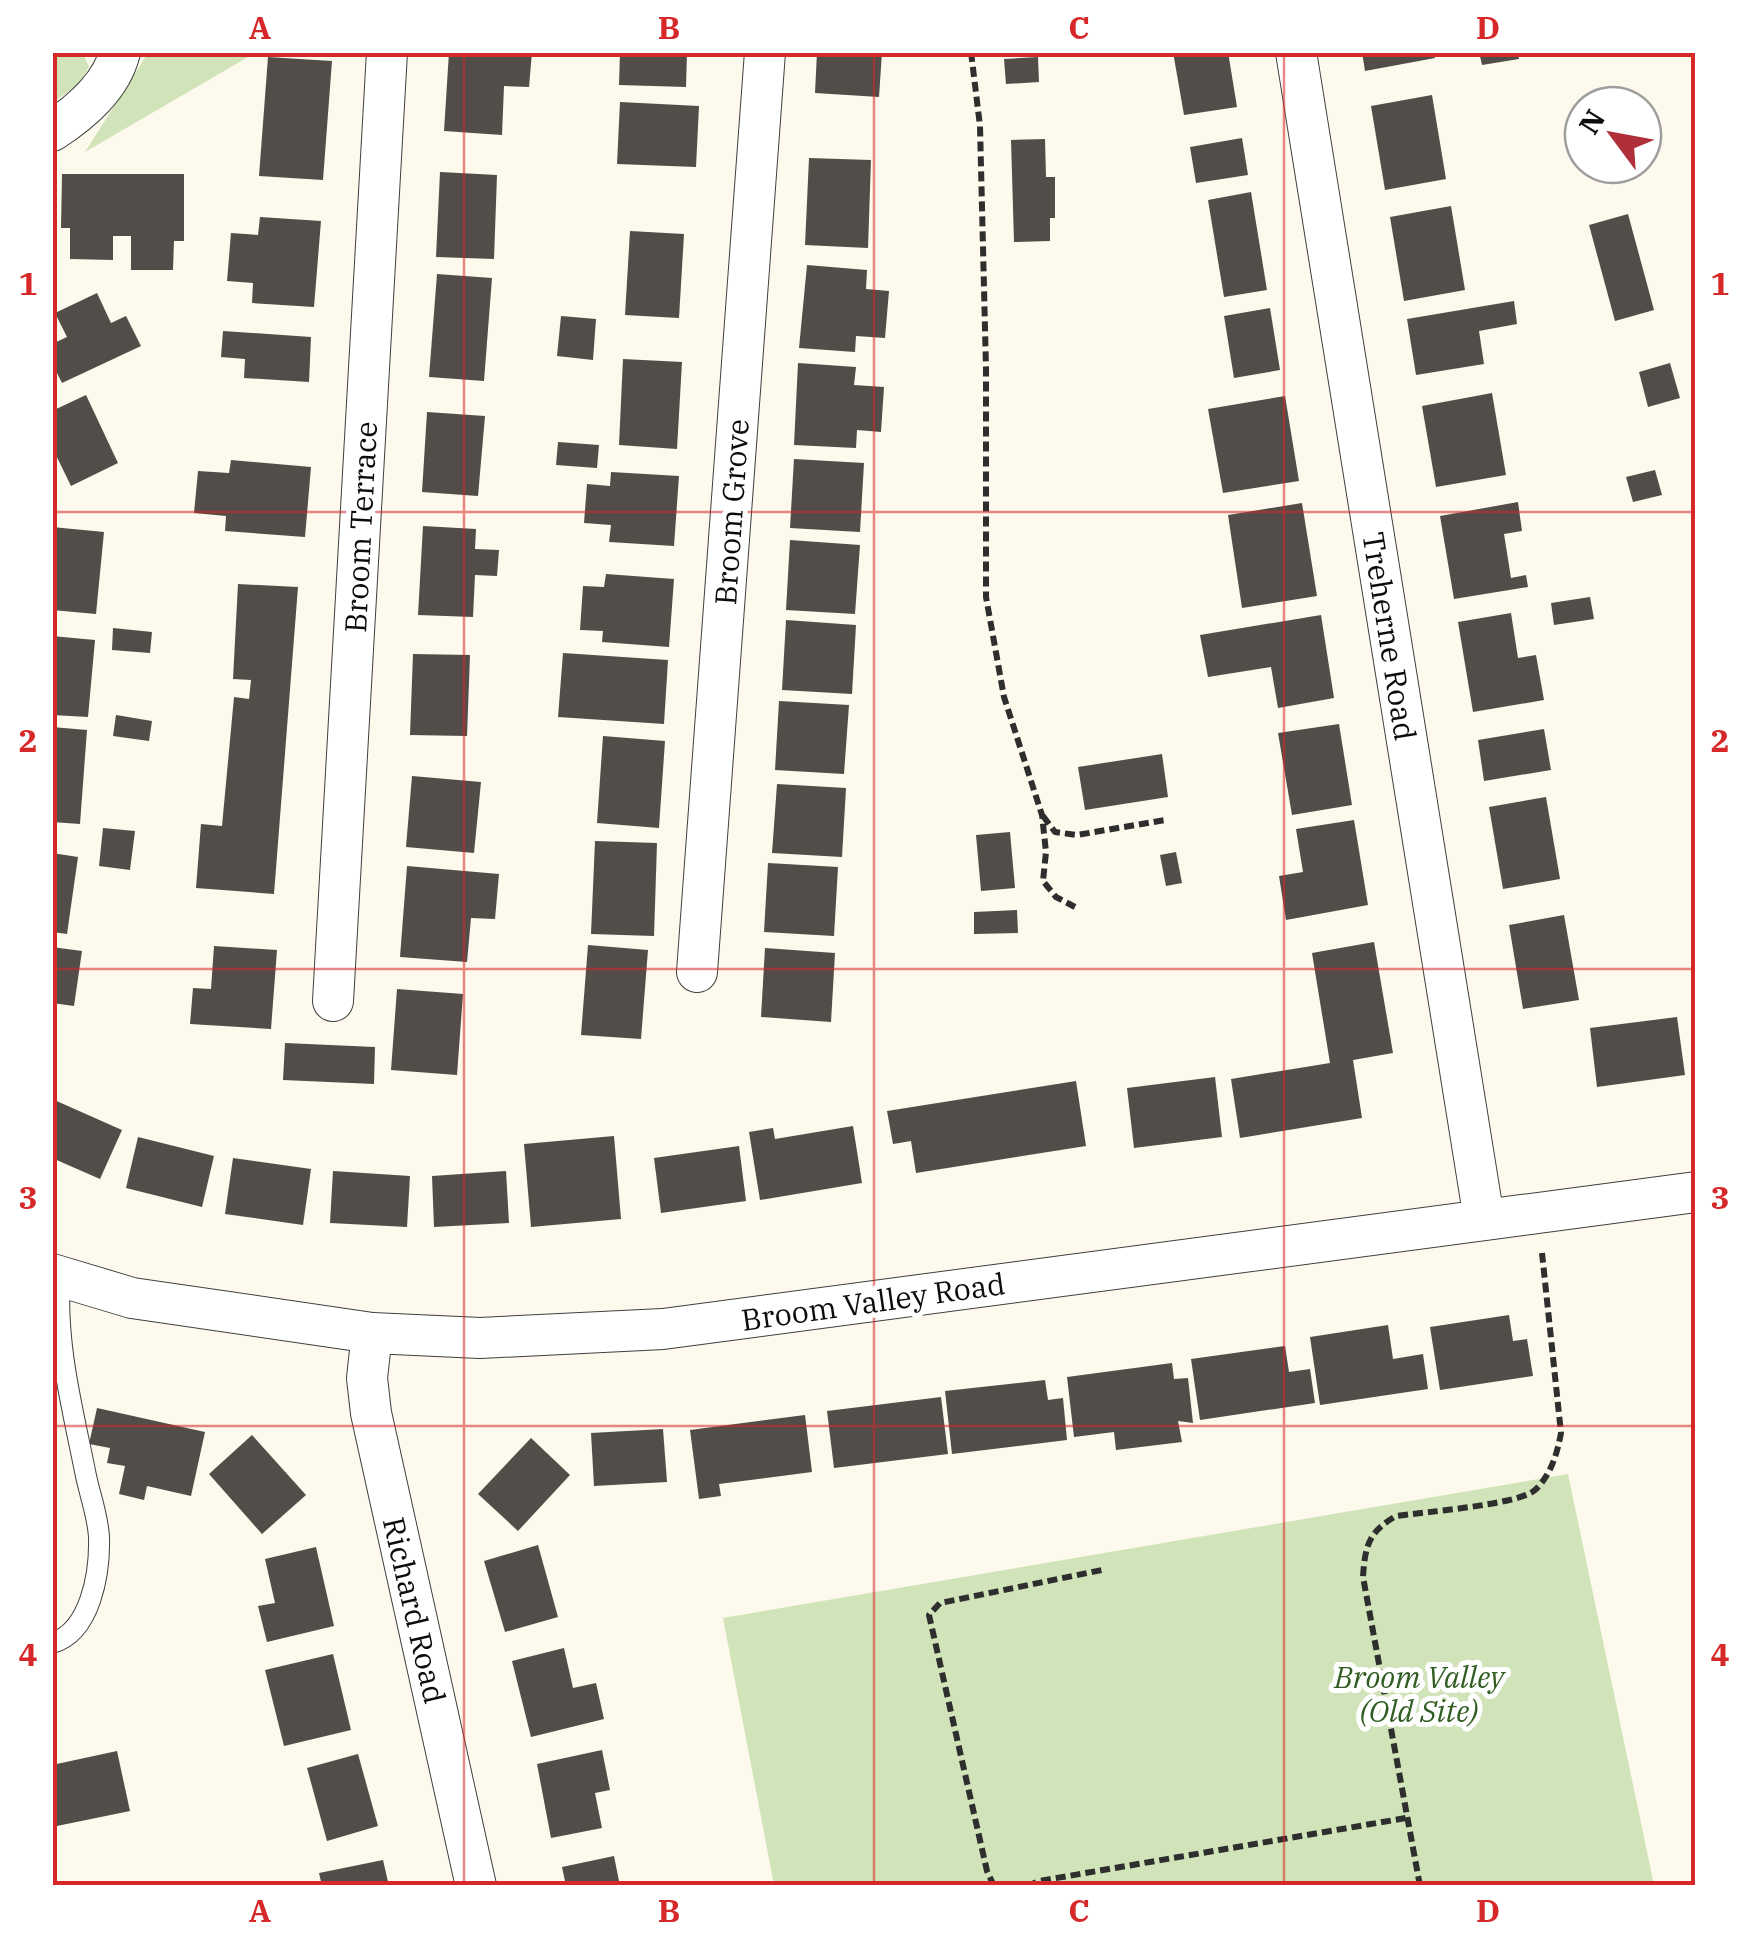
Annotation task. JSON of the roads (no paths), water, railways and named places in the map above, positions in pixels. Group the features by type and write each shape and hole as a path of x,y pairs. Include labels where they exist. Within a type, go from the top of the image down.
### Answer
{"street":[{"path":"52,131 82,112 116,67 120,52"},
{"name":"Broom Terrace","path":"333,1001 387,52"},
{"name":"Broom Grove","path":"696,972 765,52"},
{"name":"Treherne Road","path":"1296,52 1484,1218"},
{"name":"Broom Valley Road","path":"56,1276 132,1298 372,1332 480,1338 664,1329 1696,1192"},
{"name":"Richard Road","path":"372,1332 368,1378 371,1413 476,1886"}],"lane":[{"path":"52,1643 64,1640 78,1627 87,1608 99,1537 59,1330 56,1276"}],"park label":[{"name":"Broom Valley (Old Site)","path":"1419,1693"}]}
